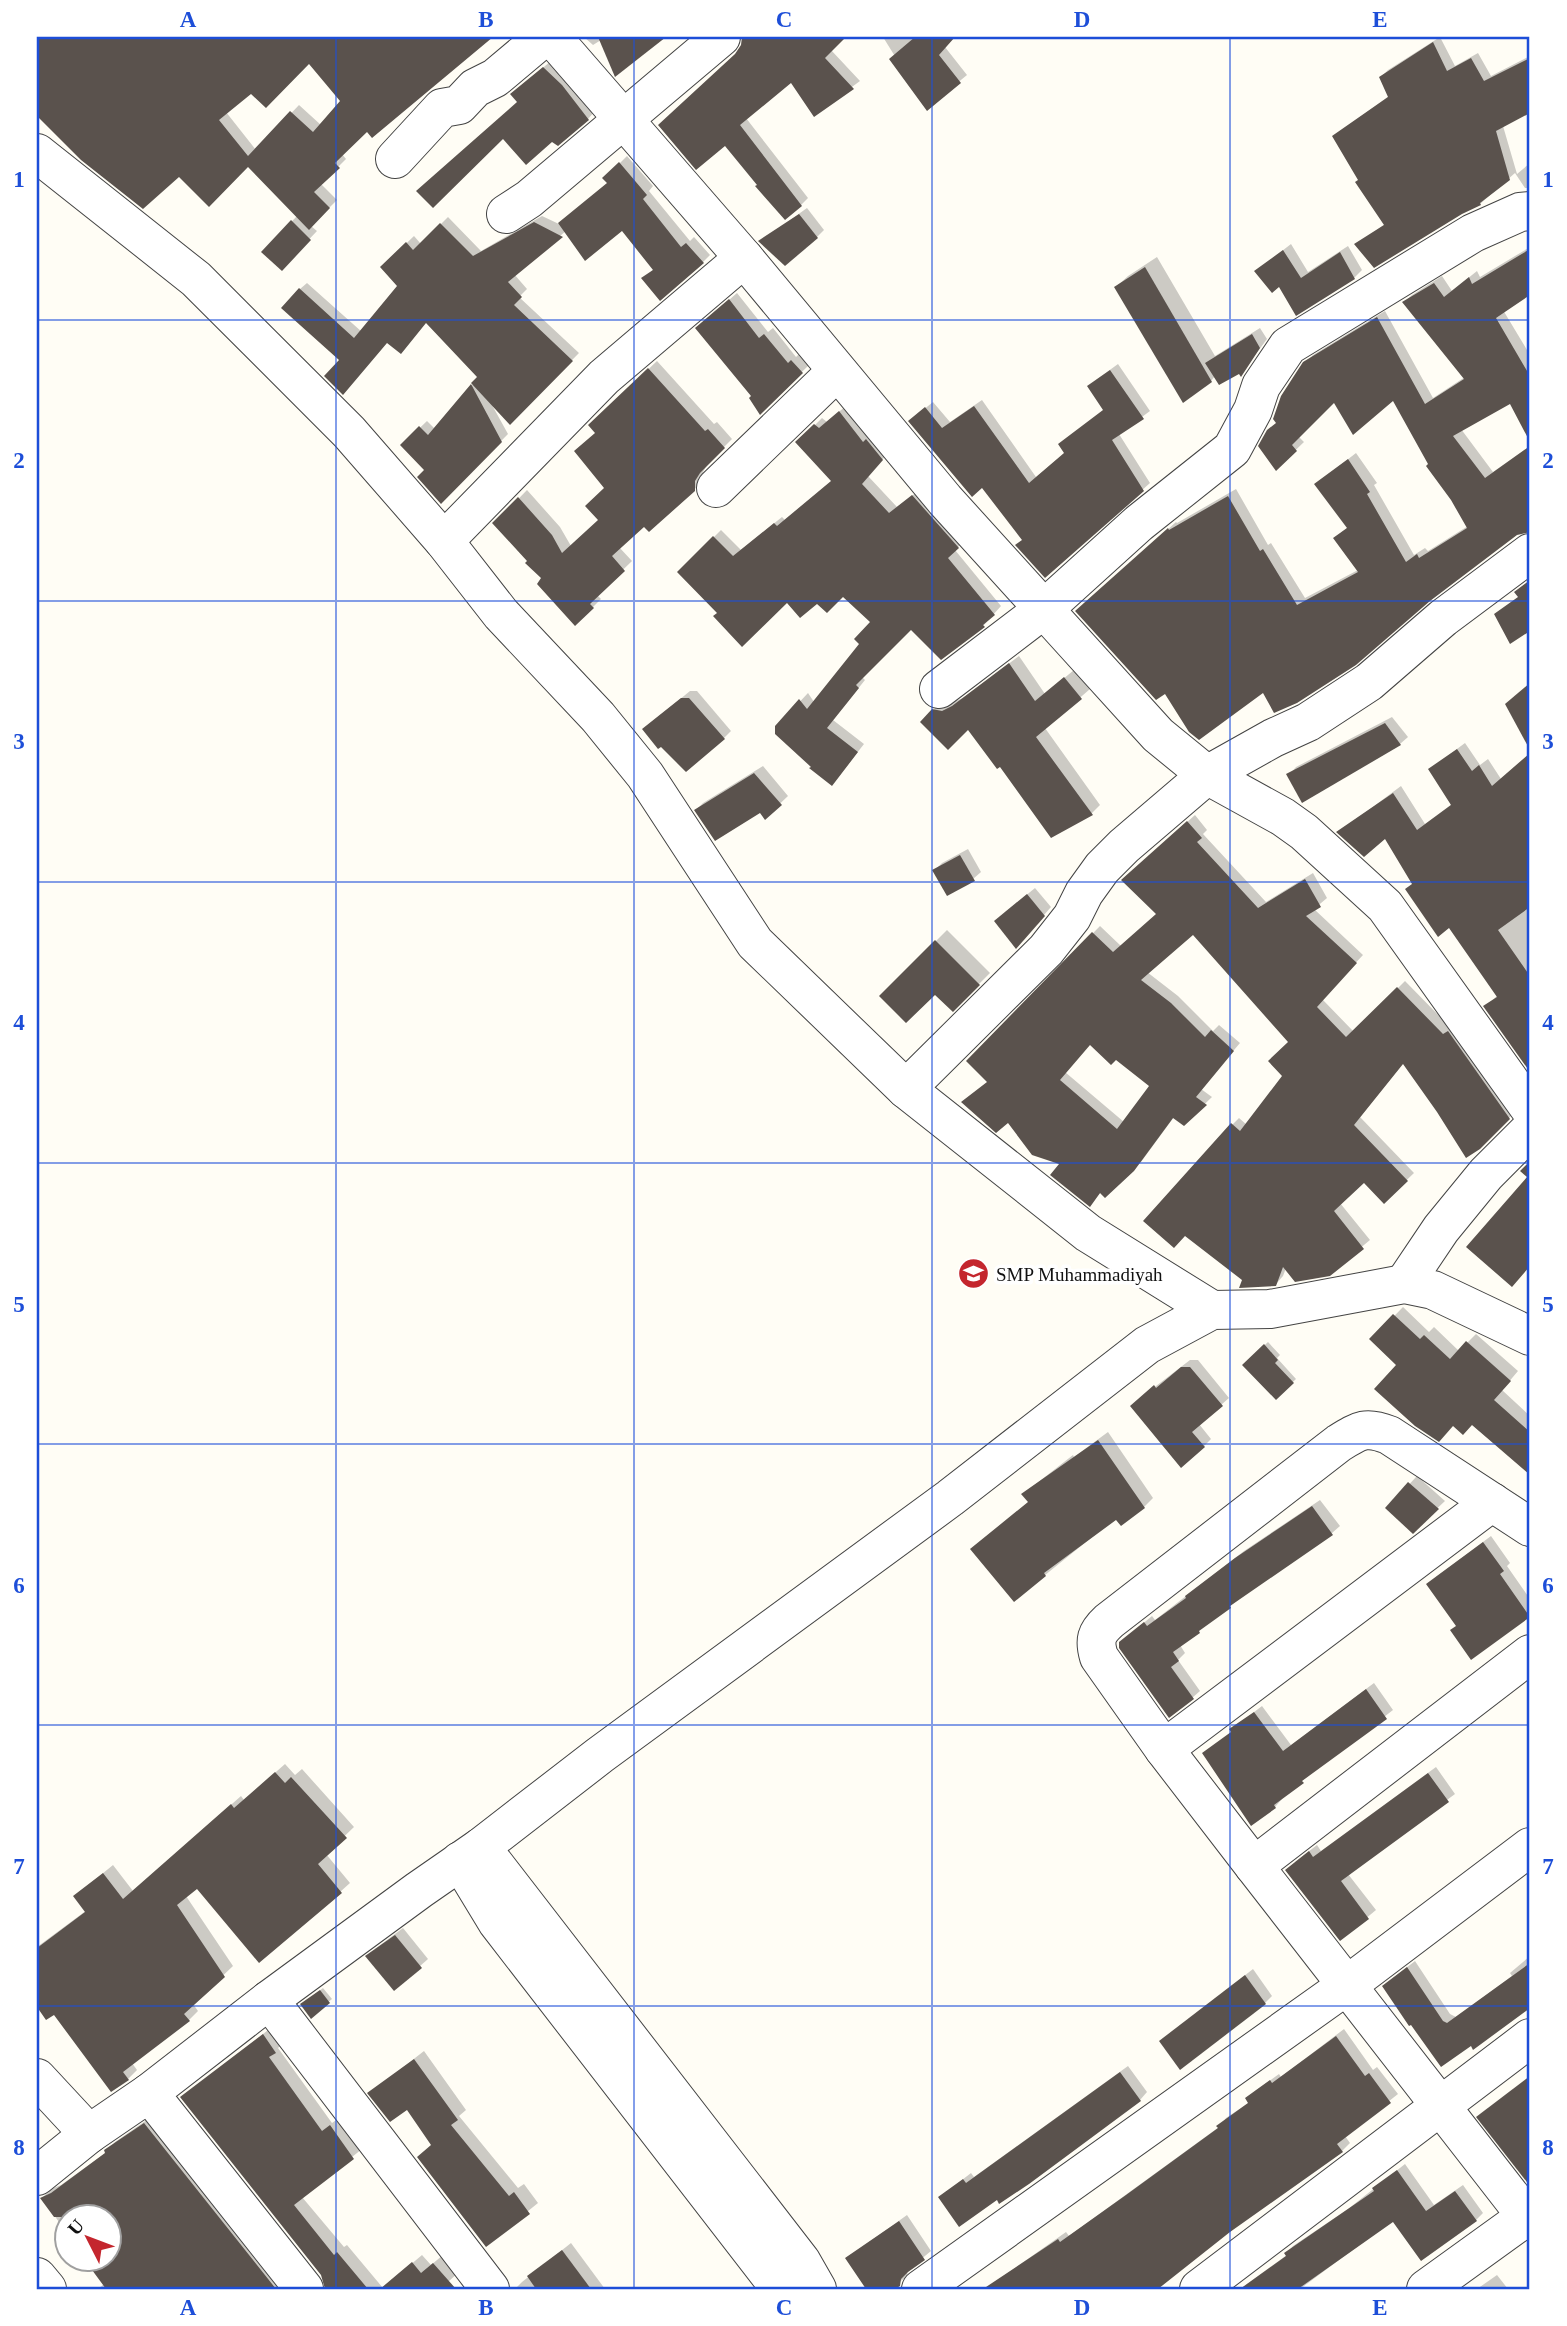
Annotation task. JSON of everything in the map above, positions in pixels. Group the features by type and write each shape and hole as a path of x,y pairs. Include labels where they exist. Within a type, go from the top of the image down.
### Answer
{"street":[{"path":"395,159 442,108 459,105 475,88 495,78 544,37"},
{"path":"552,37 744,258 945,500 1158,735 1207,775 1254,800 1304,832 1385,906 1530,1109"},
{"path":"506,214 530,200 721,37"},
{"path":"37,153 197,279 349,432 444,541 501,614 598,717 645,775 755,943 906,1089 1088,1233 1212,1310"},
{"path":"939,689 1044,609 1139,523 1231,449 1254,410 1261,386 1288,346 1473,233 1520,212 1530,211"},
{"path":"444,541 604,377 744,258"},
{"path":"716,488 837,371"},
{"path":"906,1089 1046,950 1072,916 1102,868 1124,846 1207,775 1308,722 1369,682 1452,611 1530,552"},
{"path":"1404,1284 1441,1229 1486,1174 1530,1130"},
{"path":"37,2176 89,2134 149,2093 270,2000 950,1499 1147,1345 1212,1310 1270,1309 1404,1284 1433,1290 1530,1336"},
{"path":"1426,2289 1529,2217 1346,1986 1164,1749 1099,1657 1095,1642 1099,1630 1339,1443 1359,1431 1374,1429 1389,1435 1530,1527"},
{"path":"1164,1749 1492,1502"},
{"path":"1254,1866 1530,1654"},
{"path":"920,2289 1346,1986 1530,1847"},
{"path":"471,1854 498,1922 776,2283 784,2289"},
{"path":"471,1854 801,2261 817,2289"},
{"path":"270,2000 490,2289"},
{"path":"1199,2289 1530,2038"},
{"path":"37,2078 89,2134"},
{"path":"149,2093 304,2289"},
{"path":"37,2277 47,2289"}],"building":[{"path":"37,37 493,37 372,138 367,132 335,163 340,168 314,192 330,208 309,230 248,167 209,207 179,177 143,209 81,160 37,116","holes":["309,64 340,101 313,132 290,111 248,156 219,120 251,94 266,108"]},
{"path":"598,37 666,37 615,77"},
{"path":"742,37 846,37 825,58 854,89 814,117 791,83 740,125 802,206 785,220 725,146 696,170 658,125 735,54 741,45"},
{"path":"915,37 955,37 939,55 961,83 927,111 889,59"},
{"path":"1433,42 1447,71 1471,58 1484,81 1530,58 1530,113 1496,131 1510,180 1480,203 1481,205 1374,268 1354,244 1384,225 1355,182 1358,180 1332,136 1388,97 1379,77"},
{"path":"543,67 562,85 589,120 558,146 552,142 526,165 503,139 433,208 416,191 517,102 510,94"},
{"path":"619,162 647,195 643,199 681,247 686,243 704,263 660,301 641,278 653,270 622,231 585,261 558,223 607,183 602,178"},
{"path":"799,214 818,238 785,266 758,241"},
{"path":"291,220 311,240 282,271 261,252"},
{"path":"534,222 563,237 508,282 522,297 514,305 573,361 510,425 471,383 477,377 426,323 401,354 387,343 343,395 324,376 339,360 281,308 299,288 354,338 397,286 380,267 406,242 413,250 440,223 473,256"},
{"path":"1530,249 1530,295 1496,318 1530,376 1530,442 1510,404 1453,436 1485,478 1530,446 1530,532 1517,535 1430,601 1356,665 1297,703 1274,713 1263,693 1199,740 1189,732 1165,694 1156,700 1075,611 1168,528 1169,530 1228,496 1260,551 1263,549 1297,605 1358,572 1333,538 1347,528 1314,484 1348,459 1370,492 1367,494 1406,562 1417,554 1419,558 1467,528 1426,466 1428,464 1393,401 1353,435 1334,403 1292,445 1297,451 1276,471 1258,446 1267,430 1276,423 1273,419 1281,396 1303,362 1377,317 1425,404 1464,379 1402,302 1434,283 1444,297 1469,277 1472,284"},
{"path":"1283,250 1301,278 1340,252 1355,279 1296,316 1279,287 1272,293 1254,271"},
{"path":"1145,267 1212,382 1183,403 1114,287"},
{"path":"729,299 759,338 764,334 788,363 791,360 803,373 760,415 749,398 751,396 695,328"},
{"path":"1252,334 1260,348 1241,377 1239,374 1219,385 1205,363"},
{"path":"648,368 705,431 708,429 725,448 700,473 695,481 695,491 649,532 644,527 612,556 625,571 590,604 594,608 575,626 537,584 541,578 492,523 518,497 552,535 562,553 598,520 585,506 604,488 574,451 595,433 588,425"},
{"path":"1110,370 1144,419 1112,440 1144,491 1045,578 1015,545 1022,540 982,488 972,497 908,421 925,407 942,428 974,406 1029,483 1064,453 1058,444 1103,410 1087,386"},
{"path":"471,384 502,442 441,504 417,477 424,470 400,445 419,426 428,435"},
{"path":"839,411 863,442 866,439 883,460 862,484 889,513 912,495 959,548 948,558 995,615 983,625 985,627 941,660 911,630 856,685 859,688 827,728 858,752 832,786 809,768 811,767 775,734 775,726 799,699 807,709 859,644 854,639 870,622 843,597 827,613 817,604 800,618 787,603 742,647 713,616 717,613 677,572 713,536 733,556 774,523 777,526 831,481 795,442 814,424 819,428"},
{"path":"1530,580 1530,631 1510,644 1494,614 1518,597 1514,592"},
{"path":"1009,663 1035,701 1064,677 1082,699 1036,737 1093,815 1051,838 1000,767 997,769 968,730 948,750 920,722 932,709 942,711 952,706"},
{"path":"1530,683 1530,750 1505,704"},
{"path":"681,698 689,698 725,739 686,772 661,747 658,749 642,729"},
{"path":"1385,723 1401,745 1302,803 1286,774"},
{"path":"1457,749 1472,771 1479,765 1492,786 1530,753 1530,907 1498,930 1530,976 1530,1072 1483,1006 1497,997 1449,928 1438,937 1405,889 1412,884 1385,839 1364,857 1336,832 1393,793 1417,830 1451,805 1428,769"},
{"path":"754,773 782,805 765,820 760,813 715,841 694,810"},
{"path":"1187,821 1202,838 1197,842 1258,908 1305,879 1321,907 1306,916 1357,963 1317,1007 1346,1037 1397,987 1443,1034 1448,1031 1510,1119 1480,1149 1466,1158 1403,1064 1354,1125 1408,1181 1384,1204 1364,1183 1334,1211 1364,1249 1330,1276 1295,1282 1283,1267 1276,1286 1239,1288 1242,1280 1185,1236 1174,1248 1143,1221 1231,1123 1240,1131 1282,1076 1268,1061 1288,1042 1193,935 1141,980 1171,1003 1205,1037 1211,1030 1234,1051 1196,1097 1207,1105 1184,1126 1173,1118 1134,1171 1105,1198 1100,1193 1090,1207 1050,1175 1059,1164 1032,1155 1008,1123 996,1133 961,1102 987,1082 966,1061 1092,932 1113,952 1156,914 1121,880","holes":["1090,1045 1111,1065 1116,1060 1149,1086 1117,1129 1060,1080"]},
{"path":"960,855 975,881 947,896 932,870"},
{"path":"1027,894 1045,916 1016,949 994,921"},
{"path":"935,940 980,985 953,1012 935,995 906,1023 879,996"},
{"path":"1530,1161 1530,1266 1512,1287 1466,1247 1527,1177 1520,1171"},
{"path":"1393,1314 1420,1339 1424,1335 1450,1359 1466,1341 1511,1381 1494,1400 1530,1432 1530,1475 1472,1425 1463,1435 1453,1426 1439,1442 1415,1426 1374,1389 1396,1365 1369,1339"},
{"path":"1264,1344 1278,1360 1275,1363 1294,1383 1276,1400 1242,1365"},
{"path":"1181,1367 1190,1367 1223,1406 1192,1432 1205,1447 1181,1468 1130,1406 1154,1385 1156,1388"},
{"path":"1098,1440 1145,1508 1121,1526 1116,1520 1044,1573 1046,1576 1014,1602 970,1549 1028,1502 1021,1494"},
{"path":"1408,1482 1439,1509 1413,1534 1385,1508"},
{"path":"1312,1506 1333,1535 1230,1606 1231,1608 1173,1652 1179,1661 1171,1667 1194,1699 1169,1718 1119,1648 1119,1642 1144,1622 1147,1626 1235,1558"},
{"path":"1483,1542 1504,1571 1500,1574 1530,1617 1471,1660 1450,1630 1456,1626 1426,1584"},
{"path":"1366,1689 1387,1719 1302,1781 1304,1783 1274,1805 1276,1808 1251,1826 1202,1753 1231,1732 1229,1729 1254,1712 1283,1751"},
{"path":"275,1772 285,1783 291,1777 347,1838 318,1864 342,1893 259,1963 197,1889 177,1905 225,1977 184,2014 190,2021 123,2072 129,2080 111,2092 54,2015 46,2020 37,2007 37,1948 85,1912 73,1896 103,1873 123,1899 231,1804 234,1808"},
{"path":"1428,1773 1449,1802 1341,1881 1369,1919 1340,1941 1285,1870 1309,1851 1313,1857"},
{"path":"395,1935 422,1968 394,1991 365,1956"},
{"path":"1530,1963 1530,2008 1473,2050 1471,2046 1441,2067 1382,1986 1407,1967 1447,2023"},
{"path":"1245,1975 1266,2004 1180,2070 1159,2041"},
{"path":"320,1990 330,2003 311,2019 300,2004"},
{"path":"263,2034 276,2053 269,2057 322,2131 330,2125 354,2159 294,2205 334,2255 337,2252 368,2289 325,2289 321,2275 180,2097"},
{"path":"1336,2036 1365,2076 1369,2073 1391,2103 1337,2144 1343,2152 1230,2232 1158,2289 983,2289 1058,2239 1060,2242 1126,2195 1218,2128 1216,2126 1248,2103 1245,2098 1270,2080 1272,2083"},
{"path":"414,2059 458,2120 451,2125 509,2196 514,2192 530,2214 486,2247 417,2157 431,2145 407,2110 390,2122 367,2093"},
{"path":"1120,2072 1141,2101 1029,2184 999,2204 997,2200 959,2227 938,2197 963,2179 966,2183"},
{"path":"1530,2076 1530,2186 1476,2117"},
{"path":"144,2123 276,2289 106,2289 95,2274 122,2274 122,2204 52,2204 52,2214 40,2198 51,2193 105,2153 104,2150"},
{"path":"1397,2170 1426,2211 1455,2191 1477,2221 1421,2261 1393,2222 1298,2289 1240,2289 1286,2256 1284,2253 1374,2191 1372,2188"},
{"path":"899,2221 925,2260 908,2272 901,2279 900,2286 895,2289 866,2289 845,2258"},
{"path":"562,2250 591,2289 536,2289 527,2276"},
{"path":"412,2262 421,2273 433,2263 456,2289 380,2289"}],"place":[{"name":"SMP Muhammadiyah","path":"973,1274"}]}
